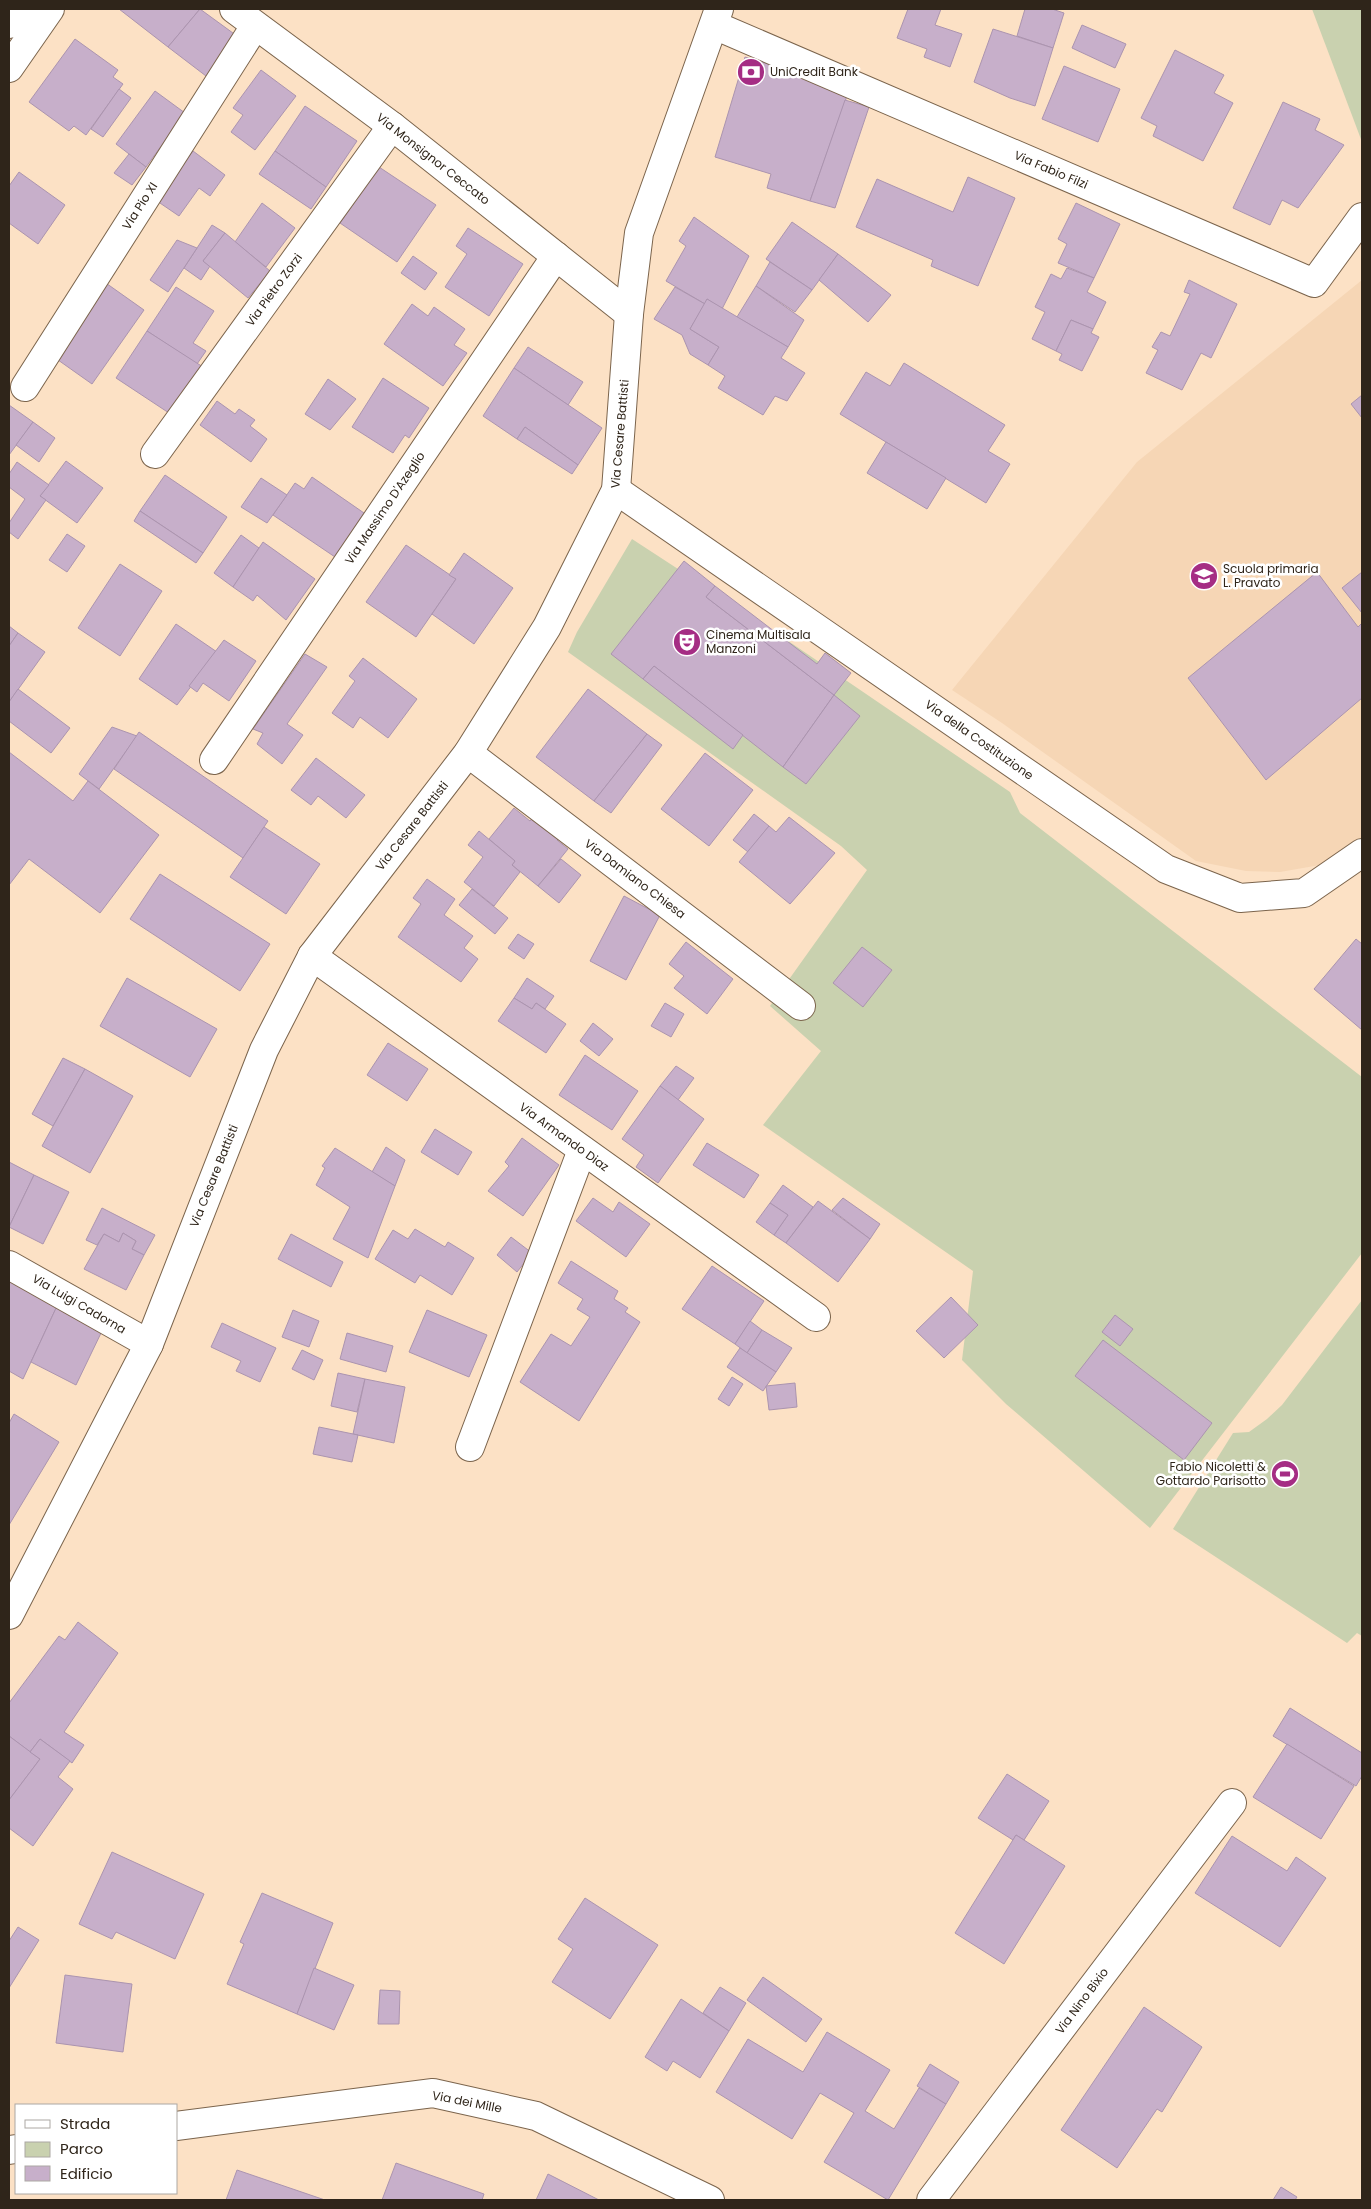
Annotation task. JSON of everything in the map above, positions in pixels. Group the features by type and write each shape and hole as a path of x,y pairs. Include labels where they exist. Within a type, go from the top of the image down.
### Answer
{"street":[{"path":"9,24 20,9"},
{"path":"9,68 50,9"},
{"name":"Via Monsignor Ceccato","path":"234,9 392,126 629,314"},
{"name":"Via Fabio Filzi","path":"717,17 1314,283 1362,217"},
{"name":"Via Cesare Battisti","path":"9,1615 148,1344 264,1050 312,956 468,753 547,628 616,490 629,314 639,233 717,17"},
{"name":"Via Pio XI","path":"25,387 255,26"},
{"name":"Via Pietro Zorzi","path":"156,454 392,126"},
{"name":"Via Massimo D'Azeglio","path":"214,760 556,256"},
{"name":"Via della Costituzione","path":"616,490 1166,869 1240,898 1249,898 1304,892 1362,853"},
{"name":"Via Damiano Chiesa","path":"468,753 801,1006"},
{"name":"Via Armando Diaz","path":"312,956 816,1317"},
{"path":"470,1447 582,1150"},
{"name":"Via Luigi Cadorna","path":"9,1264 148,1344"},
{"name":"Via Nino Bixio","path":"932,2200 1232,1803"},
{"name":"Via dei Mille","path":"178,2126 433,2093 536,2116 710,2200"}],"shaded area":[{"name":"Scuola primaria L. Pravato","path":"1362,280 1362,844 1326,864 1280,872 1246,871 1196,861 1002,723 952,690 1137,462"}],"green space":[{"path":"1312,9 1362,9 1362,142"},
{"path":"632,539 778,634 1010,792 1020,813 1362,1077 1362,1253 1150,1528 1006,1404 962,1360 973,1271 763,1125 821,1051 770,1006 867,870 841,846 568,652 577,632"},
{"name":"Fabio Nicoletti & Gottardo Parisotto","path":"1362,1300 1362,1636 1357,1633 1347,1643 1173,1529 1233,1433 1249,1432 1282,1405"}],"building":[{"path":"119,9 200,9 168,47"},
{"path":"200,9 237,36 206,76 168,47"},
{"path":"908,9 941,9 935,25 962,34 950,67 924,57 927,49 897,38"},
{"path":"1025,9 1052,9 1064,13 1053,48 1017,36"},
{"path":"1082,25 1126,44 1115,68 1072,48"},
{"path":"993,29 1053,48 1035,106 1010,98 974,82"},
{"path":"75,39 118,70 113,77 123,84 86,135 74,126 69,131 29,102"},
{"path":"1175,50 1224,75 1214,93 1233,103 1203,161 1153,136 1157,126 1141,118"},
{"path":"745,57 812,77 810,82 847,96 810,201 767,188 771,174 715,157"},
{"path":"1064,66 1120,89 1098,142 1042,119"},
{"path":"261,70 296,96 255,150 231,132 243,115 233,108"},
{"path":"119,89 131,98 103,137 91,129"},
{"path":"155,91 185,113 146,167 116,144"},
{"path":"845,100 869,107 835,208 810,201"},
{"path":"1283,102 1320,119 1315,130 1344,145 1298,208 1282,200 1270,225 1233,208"},
{"path":"305,106 357,141 326,187 275,151"},
{"path":"193,151 225,175 210,196 199,188 179,216 157,201"},
{"path":"275,151 326,187 311,209 259,174"},
{"path":"129,154 146,167 132,185 114,173"},
{"path":"379,167 436,205 397,262 340,223"},
{"path":"19,172 65,205 38,244 9,223 9,186"},
{"path":"968,177 1015,198 978,286 931,266 933,260 856,227 877,179 953,212"},
{"path":"262,203 295,228 266,267 235,242"},
{"path":"1076,203 1120,224 1094,278 1058,263 1067,244 1058,239"},
{"path":"694,217 749,256 722,309 707,299 705,304 666,281 686,246 679,241"},
{"path":"792,222 838,254 812,290 766,259"},
{"path":"212,225 225,233 203,261 210,266 201,280 184,268"},
{"path":"468,228 523,264 489,316 445,287 467,254 456,246"},
{"path":"225,233 270,271 248,298 203,261"},
{"path":"177,240 197,248 168,292 150,280"},
{"path":"838,254 891,295 868,322 819,280"},
{"path":"413,256 437,273 425,290 401,273"},
{"path":"770,262 812,290 795,312 756,286"},
{"path":"1067,268 1094,278 1087,292 1106,302 1093,329 1071,320 1056,351 1032,339 1045,312 1035,307 1051,274 1061,279"},
{"path":"1189,280 1237,304 1211,358 1201,353 1182,390 1146,373 1158,350 1152,347 1161,332 1170,336 1190,294 1184,292"},
{"path":"103,281 144,310 92,384 51,355"},
{"path":"756,286 804,320 788,347 737,317"},
{"path":"176,287 214,311 193,343 206,351 197,364 147,331"},
{"path":"675,287 705,304 690,329 719,347 708,365 690,354 682,335 654,319"},
{"path":"707,299 788,347 781,358 805,373 787,401 775,396 763,415 718,388 725,376 708,365 719,347 690,329"},
{"path":"412,304 428,316 434,307 465,329 454,345 467,353 443,386 384,344"},
{"path":"1071,320 1093,329 1091,333 1099,337 1082,371 1059,360 1062,354 1056,351"},
{"path":"147,331 203,367 169,413 116,378"},
{"path":"528,347 583,382 568,405 514,368"},
{"path":"904,363 1005,425 988,451 1010,464 986,503 840,414 866,372 890,386"},
{"path":"514,368 602,428 578,465 525,427 517,439 483,416"},
{"path":"383,378 429,408 409,438 405,435 393,453 352,427"},
{"path":"328,379 356,399 330,430 305,414"},
{"path":"1362,395 1362,418 1351,404"},
{"path":"217,401 235,414 239,409 255,420 250,426 267,439 251,462 200,425"},
{"path":"9,405 33,422 9,455"},
{"path":"33,422 55,438 39,462 16,445"},
{"path":"525,427 578,465 572,474 517,439"},
{"path":"886,442 946,478 927,509 867,473"},
{"path":"66,461 103,488 77,523 40,496"},
{"path":"17,462 49,485 40,496 46,500 18,539 9,532 9,523 25,499 9,487 9,474"},
{"path":"165,475 227,517 203,553 140,511"},
{"path":"312,477 364,513 335,557 273,515 295,483 304,489"},
{"path":"261,478 287,495 267,523 241,507"},
{"path":"140,511 203,553 196,563 134,521"},
{"path":"67,534 85,546 67,572 49,560"},
{"path":"241,535 259,548 233,587 214,573"},
{"path":"263,542 315,579 286,620 257,595 253,601 233,587"},
{"path":"406,545 456,579 416,637 366,602"},
{"path":"464,553 513,588 474,644 432,614 456,579 449,575"},
{"path":"684,561 715,586 706,597 834,695 783,767 654,666 643,679 611,654"},
{"path":"120,564 162,591 120,656 78,628"},
{"path":"1317,572 1358,627 1362,623 1362,698 1266,780 1188,678"},
{"path":"1362,572 1362,613 1342,588"},
{"path":"715,586 817,664 825,653 851,673 834,695 706,597"},
{"path":"176,624 217,652 177,705 139,679"},
{"path":"9,626 18,633 9,646"},
{"path":"18,633 45,652 9,702 9,646"},
{"path":"224,640 256,661 229,701 203,683 197,692 189,686"},
{"path":"305,654 327,667 287,724 303,735 282,764 257,744 263,733 253,729"},
{"path":"363,658 417,699 388,738 360,717 353,728 332,713 355,681 349,676"},
{"path":"654,666 743,735 733,749 643,679"},
{"path":"18,689 70,728 51,753 9,721 9,702"},
{"path":"588,689 647,734 594,801 536,757"},
{"path":"834,695 860,716 806,784 783,767"},
{"path":"112,727 137,736 99,789 79,774"},
{"path":"139,732 268,821 243,858 114,769"},
{"path":"647,734 662,745 611,813 594,801"},
{"path":"9,752 73,801 88,781 159,835 100,913 29,859 9,885"},
{"path":"705,753 753,790 709,846 661,809"},
{"path":"316,758 365,795 346,818 318,796 311,805 291,790"},
{"path":"514,808 530,821 533,817 560,837 557,840 568,849 538,886 512,865 515,861 489,839"},
{"path":"754,814 769,826 748,852 733,840"},
{"path":"789,817 835,853 790,904 739,862 769,826 776,832"},
{"path":"264,827 320,864 286,914 230,877"},
{"path":"479,831 515,861 512,865 520,872 494,906 464,882 483,857 468,845"},
{"path":"561,859 581,875 559,903 538,886"},
{"path":"160,874 270,944 240,991 130,919"},
{"path":"427,879 455,899 444,915 473,936 464,948 478,959 461,982 398,937 421,904 413,898"},
{"path":"472,889 508,918 495,934 459,905"},
{"path":"624,896 660,915 626,980 590,961"},
{"path":"518,934 534,944 524,959 508,948"},
{"path":"1356,939 1362,944 1362,1030 1314,989"},
{"path":"686,942 733,979 707,1014 674,988 684,976 669,964"},
{"path":"862,947 892,970 863,1007 833,983"},
{"path":"127,978 217,1029 190,1077 100,1026"},
{"path":"527,978 554,996 545,1009 536,1003 532,1009 514,998"},
{"path":"514,998 532,1009 536,1003 566,1024 546,1053 498,1021"},
{"path":"665,1003 684,1014 671,1037 651,1026"},
{"path":"593,1023 613,1039 599,1056 580,1041"},
{"path":"388,1043 428,1069 407,1101 367,1075"},
{"path":"585,1055 638,1091 612,1130 559,1095"},
{"path":"63,1058 85,1069 53,1126 32,1114"},
{"path":"676,1066 694,1078 678,1100 660,1086"},
{"path":"85,1069 133,1096 90,1173 42,1146"},
{"path":"660,1086 704,1119 658,1183 636,1167 644,1155 622,1139"},
{"path":"435,1129 472,1152 458,1175 421,1152"},
{"path":"522,1138 559,1165 523,1216 488,1191 509,1166 505,1162"},
{"path":"707,1143 759,1175 744,1198 693,1165"},
{"path":"386,1147 405,1160 395,1186 372,1172"},
{"path":"335,1148 395,1186 368,1258 333,1239 350,1207 316,1185 325,1168 322,1166"},
{"path":"9,1162 34,1175 9,1227"},
{"path":"34,1175 69,1192 43,1244 9,1227"},
{"path":"783,1185 813,1207 786,1243 774,1235 788,1215 770,1203"},
{"path":"593,1198 613,1212 619,1202 650,1224 626,1257 576,1221"},
{"path":"843,1198 880,1224 870,1239 832,1210"},
{"path":"818,1201 870,1239 838,1282 786,1243"},
{"path":"770,1203 788,1215 774,1235 756,1222"},
{"path":"102,1208 155,1235 144,1255 132,1249 136,1241 123,1233 119,1242 104,1234 97,1245 86,1240"},
{"path":"415,1229 445,1247 448,1242 474,1258 452,1295 420,1275 415,1283 375,1259 393,1230 408,1239"},
{"path":"123,1233 136,1241 132,1249 144,1255 126,1290 84,1269 104,1234 119,1242"},
{"path":"291,1234 343,1262 331,1287 278,1259"},
{"path":"511,1237 532,1253 517,1272 497,1255"},
{"path":"571,1261 618,1291 614,1299 628,1308 625,1312 640,1322 579,1421 520,1382 551,1334 571,1346 590,1317 577,1309 583,1299 558,1283"},
{"path":"712,1266 764,1301 735,1344 682,1309"},
{"path":"9,1278 57,1306 23,1379 9,1371"},
{"path":"951,1297 978,1325 944,1358 916,1331"},
{"path":"57,1306 102,1331 76,1385 31,1362"},
{"path":"293,1310 319,1321 309,1347 282,1337"},
{"path":"427,1310 487,1335 469,1377 409,1352"},
{"path":"1115,1315 1133,1329 1120,1346 1102,1332"},
{"path":"750,1321 762,1330 747,1353 735,1344"},
{"path":"222,1323 276,1348 260,1382 236,1371 241,1361 211,1347"},
{"path":"762,1330 792,1348 776,1372 747,1353"},
{"path":"347,1333 393,1346 386,1372 340,1359"},
{"path":"1103,1340 1212,1423 1184,1460 1075,1376"},
{"path":"740,1348 776,1372 763,1391 727,1367"},
{"path":"302,1350 323,1360 314,1380 292,1369"},
{"path":"338,1373 365,1379 357,1412 331,1406"},
{"path":"732,1377 743,1384 729,1406 718,1399"},
{"path":"365,1379 405,1387 394,1443 353,1434"},
{"path":"795,1383 797,1407 769,1410 766,1386"},
{"path":"14,1414 59,1442 9,1525 9,1423"},
{"path":"319,1427 358,1435 352,1462 313,1454"},
{"path":"78,1622 118,1653 64,1732 84,1745 72,1763 40,1739 30,1752 9,1736 9,1703 59,1636 65,1640"},
{"path":"1290,1708 1362,1753 1362,1776 1356,1786 1273,1736"},
{"path":"9,1736 40,1759 9,1800"},
{"path":"40,1739 70,1761 58,1777 73,1789 33,1846 9,1828 9,1800 40,1759 30,1752"},
{"path":"1287,1744 1354,1786 1321,1839 1253,1797"},
{"path":"1007,1774 1049,1801 1024,1840 1016,1835 1013,1840 978,1818"},
{"path":"1016,1835 1065,1866 1004,1964 955,1933"},
{"path":"1232,1836 1287,1871 1296,1857 1326,1878 1280,1947 1195,1893"},
{"path":"112,1852 204,1894 175,1959 116,1932 112,1939 79,1924"},
{"path":"262,1893 333,1923 297,2014 227,1984 244,1944 240,1942"},
{"path":"585,1898 658,1945 610,2019 552,1982 573,1949 558,1939"},
{"path":"18,1927 39,1940 9,1988 9,1941"},
{"path":"314,1968 354,1985 334,2030 297,2014"},
{"path":"65,1975 132,1984 123,2052 56,2043"},
{"path":"763,1977 822,2019 806,2042 747,2000"},
{"path":"720,1987 746,2003 729,2031 703,2013"},
{"path":"380,1990 400,1991 399,2024 378,2024"},
{"path":"681,1999 729,2031 700,2078 673,2061 667,2071 645,2057"},
{"path":"1144,2007 1202,2047 1162,2112 1157,2109 1117,2168 1061,2130"},
{"path":"827,2032 890,2070 865,2111 894,2129 919,2088 946,2104 888,2200 824,2162 854,2113 820,2093 792,2139 716,2092 748,2039 803,2072"},
{"path":"930,2064 959,2082 946,2104 917,2086"},
{"path":"396,2163 484,2194 482,2200 382,2200"},
{"path":"237,2170 325,2200 226,2200"},
{"path":"548,2174 599,2200 536,2200"},
{"path":"1281,2187 1297,2197 1295,2200 1273,2200"}],"place":[{"name":"UniCredit Bank","path":"751,72"},
{"name":"Scuola primaria L. Pravato","path":"1204,576"},
{"name":"Cinema Multisala Manzoni","path":"687,642"},
{"name":"Fabio Nicoletti & Gottardo Parisotto","path":"1285,1474"}]}
